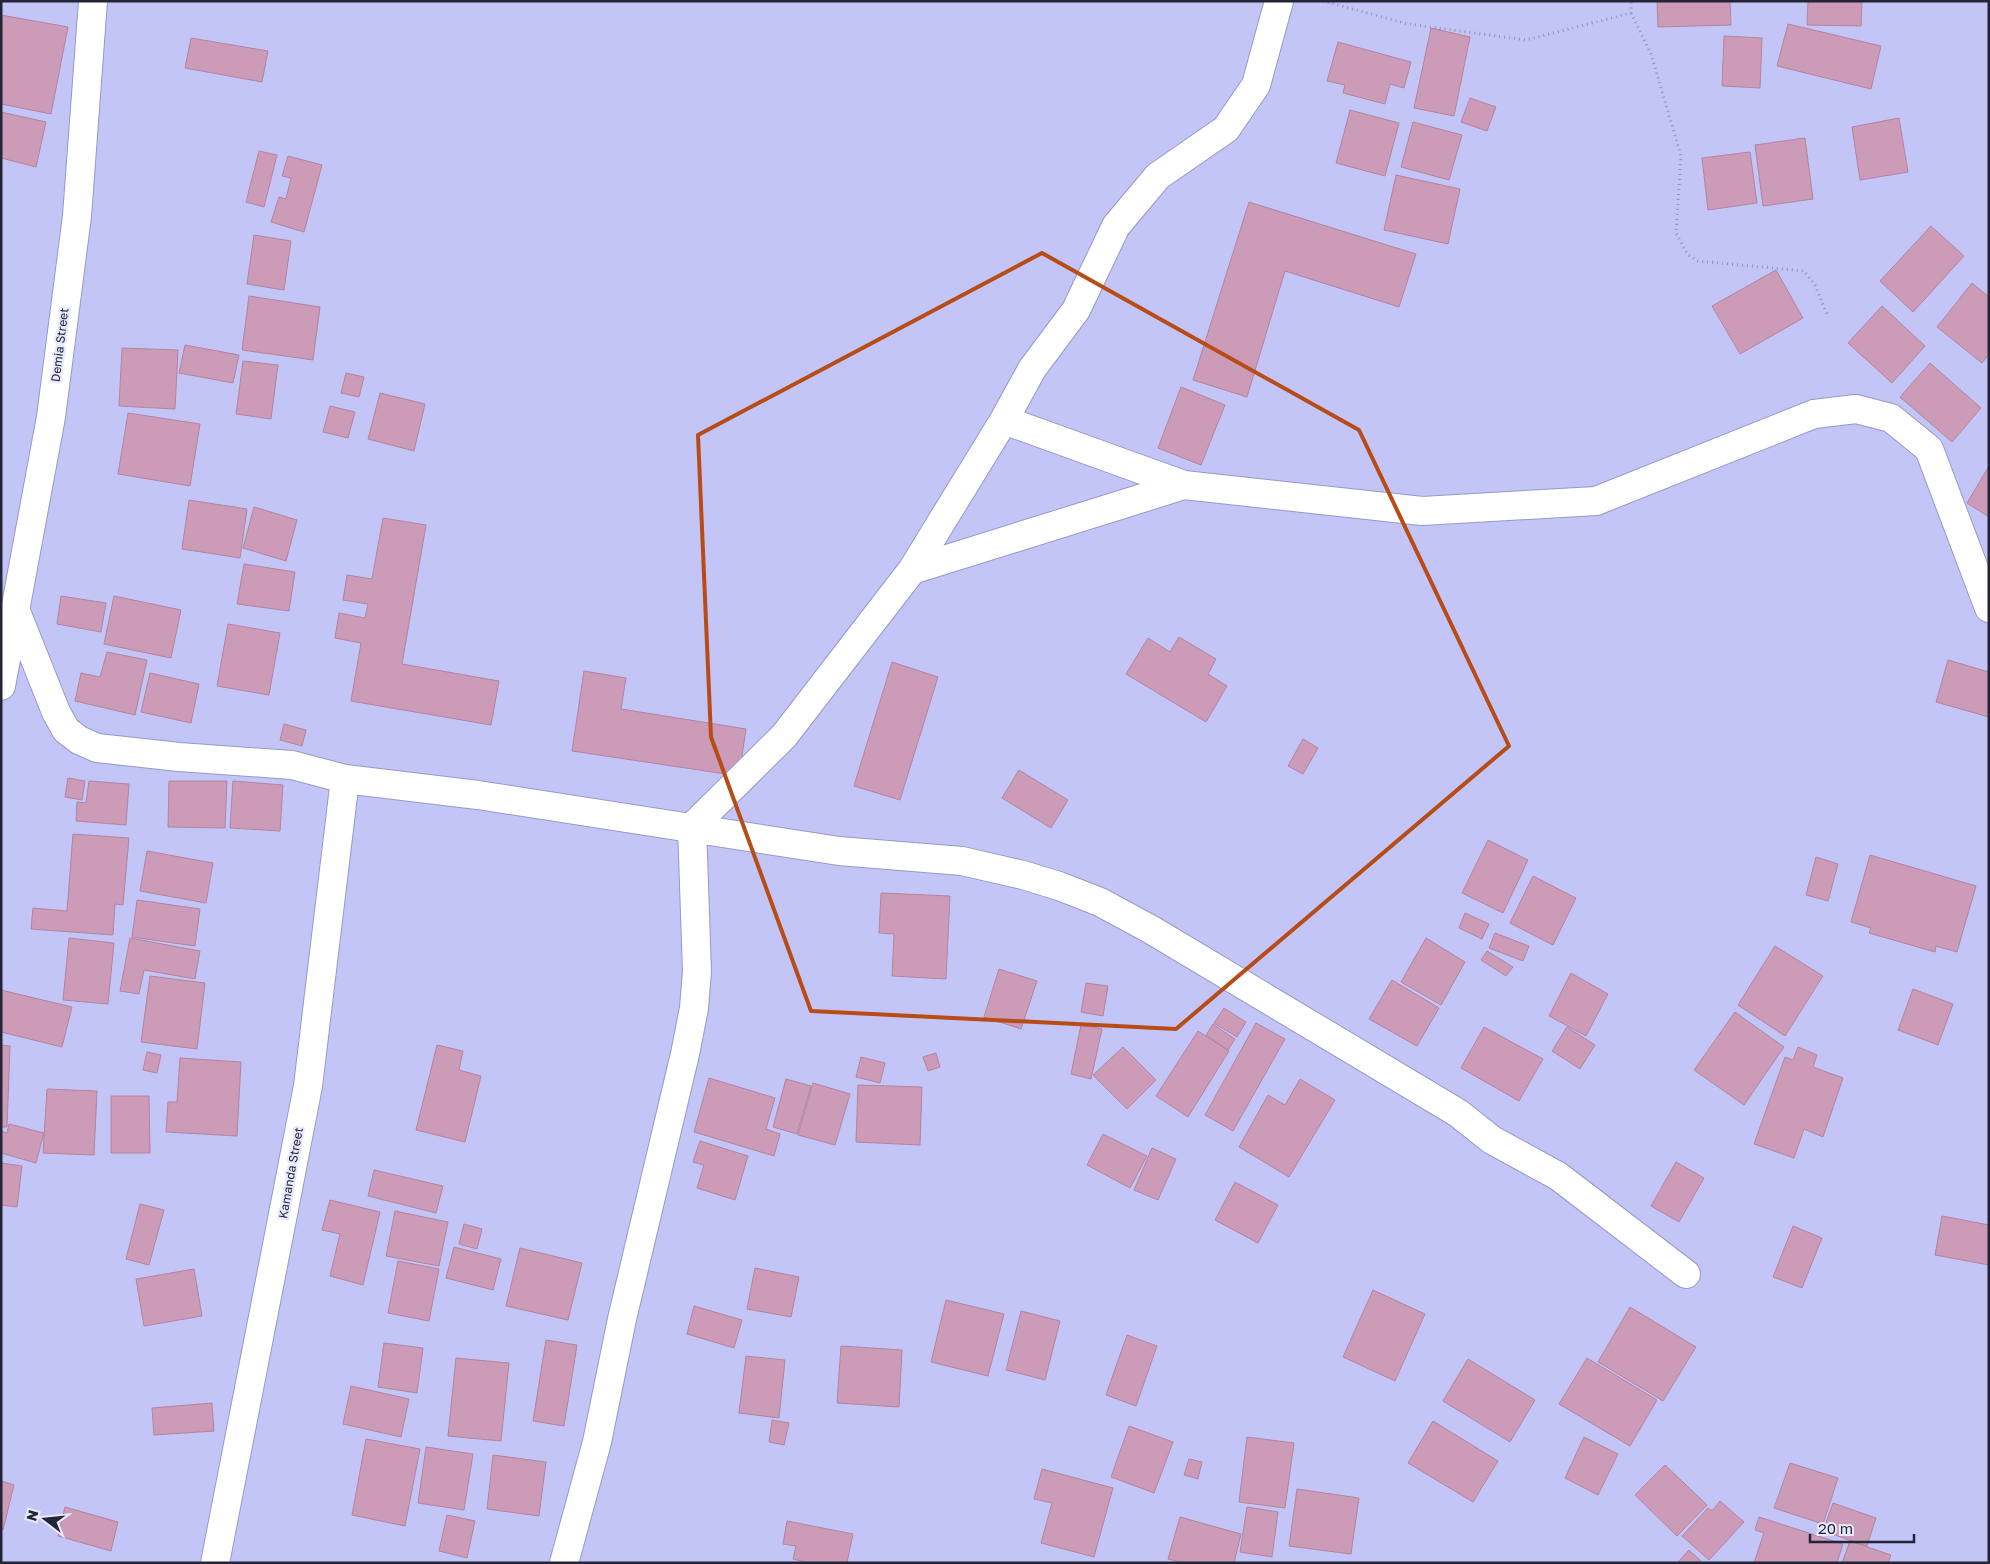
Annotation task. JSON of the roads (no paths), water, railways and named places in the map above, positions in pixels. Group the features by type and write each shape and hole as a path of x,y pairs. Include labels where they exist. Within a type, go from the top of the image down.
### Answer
{"street":[{"name":"Demia Street","path":"1,686 51,417 77,216 93,1"},
{"path":"564,1563 597,1442 622,1319 685,1054 694,1008 697,971 692,827 784,736 912,570 1004,420 1032,369 1076,310 1116,226 1158,176 1226,129 1256,85 1279,1"},
{"path":"1004,420 1184,485 1422,512 1596,501 1814,414 1856,409 1891,418 1929,449 1989,608"},
{"path":"912,570 1184,485"},
{"path":"15,609 56,712 66,730 79,740 97,748 179,757 292,764 345,779 692,827 839,851 962,862 1023,875 1100,902 1150,929 1458,1112 1492,1140 1558,1176 1686,1274"},
{"name":"Kamanda Street","path":"215,1563 308,1086 345,779"}]}
